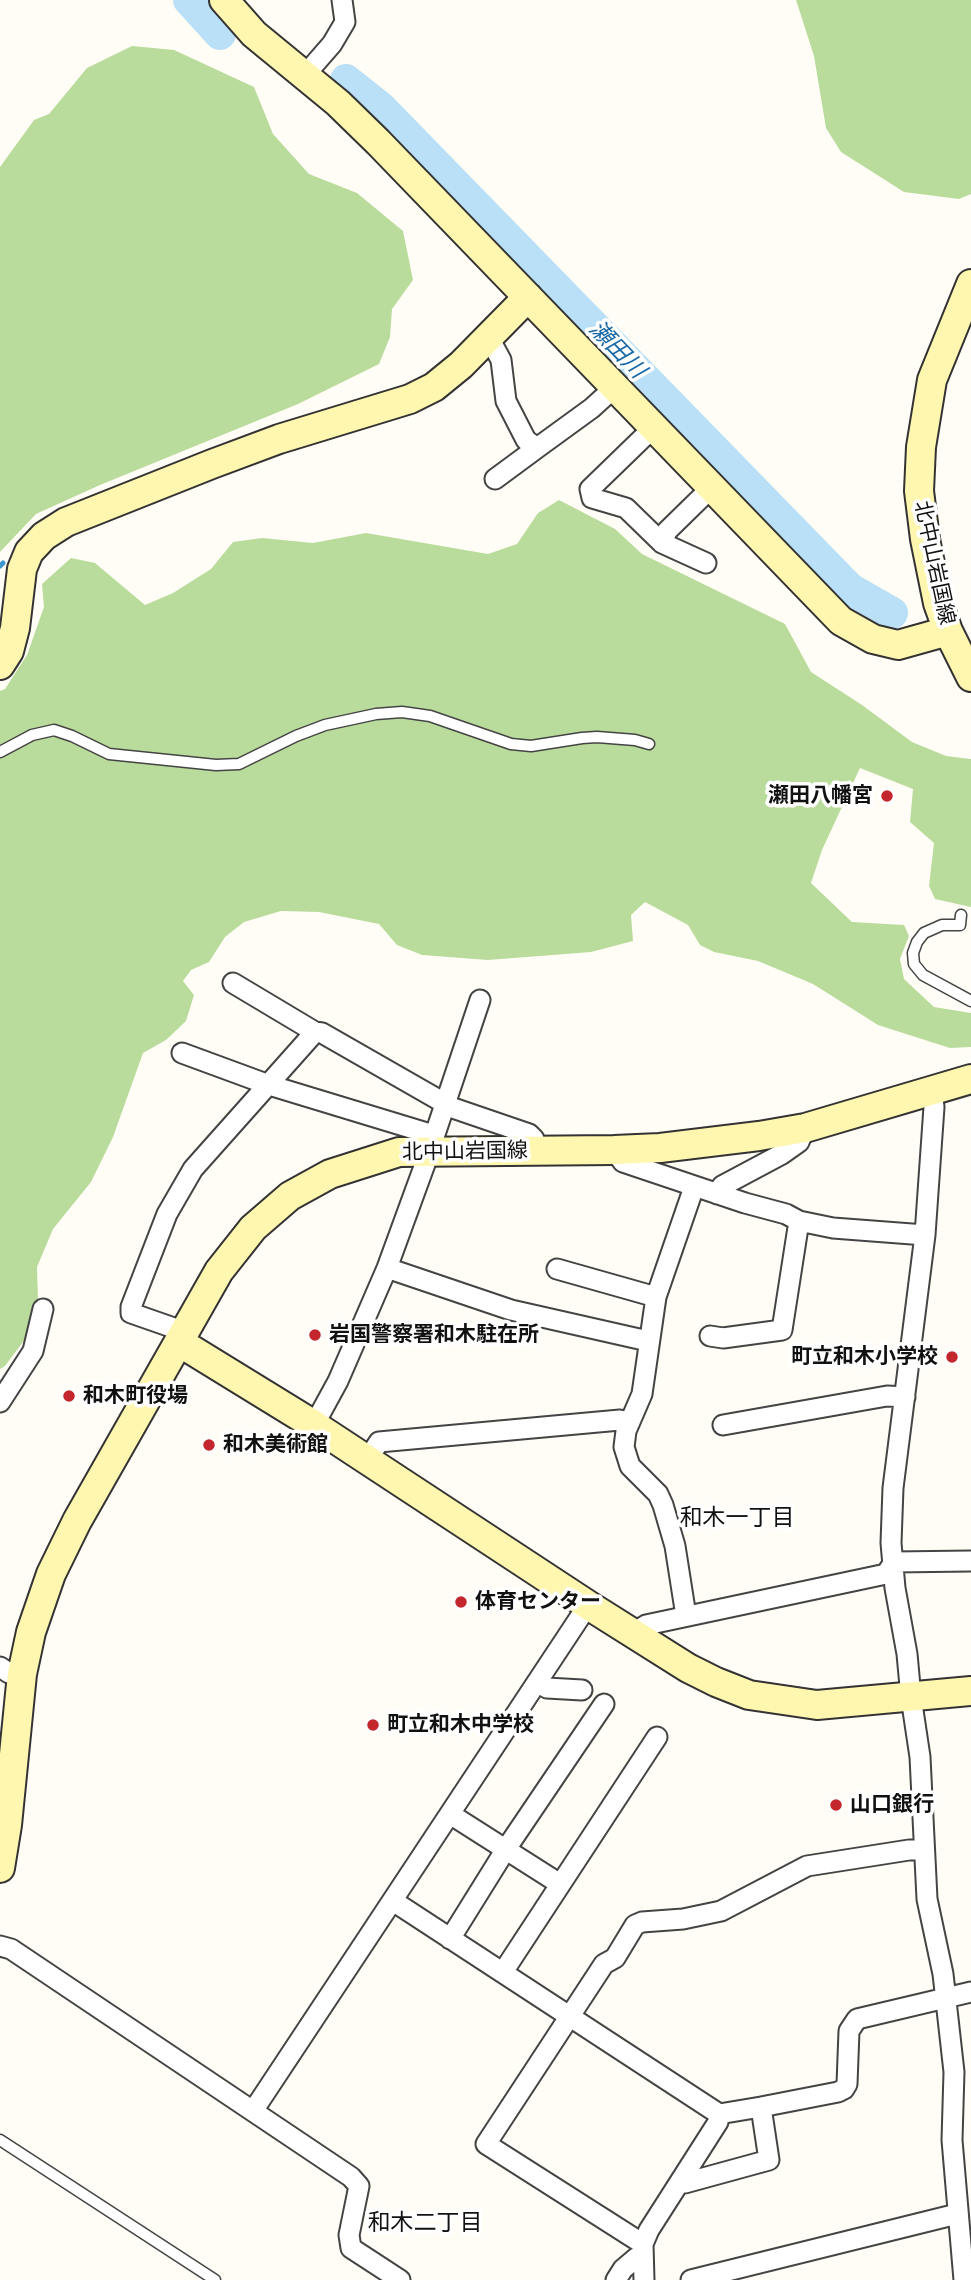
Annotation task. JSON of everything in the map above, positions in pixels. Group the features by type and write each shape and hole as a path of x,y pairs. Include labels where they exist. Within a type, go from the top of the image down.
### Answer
{"street":[{"path":"224,0 254,34 338,103 378,142 841,621 873,639 898,645 948,631"},
{"path":"305,75 332,44 345,22 342,0"},
{"name":"北中山岩国線","path":"971,284 932,380 920,447 919,491 938,603 948,631 971,677"},
{"path":"0,666 9,651 15,628 22,569 29,552 44,536 66,522 234,456 279,439 410,399 435,387 461,365 528,296"},
{"path":"486,339 501,360 506,401 526,440 537,448"},
{"path":"495,479 592,408 615,387"},
{"path":"654,427 590,489 593,498 626,508 662,542 706,563"},
{"path":"662,542 667,531 712,487"},
{"path":"233,983 446,1104 528,1134 534,1139 537,1150"},
{"path":"314,1425 338,1381 387,1268 480,1000"},
{"path":"316,1032 193,1169 166,1214 131,1313 174,1328 179,1342 314,1425 688,1668 748,1695 817,1706 971,1692"},
{"path":"182,1053 269,1086 427,1133 432,1144"},
{"name":"北中山岩国線","path":"0,1868 7,1825 11,1671 31,1632 51,1574 77,1521 219,1271 253,1228 290,1196 330,1174 358,1163 432,1144 537,1150 614,1150 672,1146 805,1128 971,1079"},
{"path":"932,1091 934,1107 925,1235 893,1488 891,1543 920,1757 927,1899 946,1997 954,2072 952,2140 964,2280"},
{"path":"717,1194 722,1186 799,1142 805,1128"},
{"path":"614,1150 623,1162 694,1187 786,1214 799,1221 833,1228 925,1235"},
{"path":"686,1616 675,1546 663,1505 657,1493 630,1466 624,1447 629,1423 642,1394 656,1297 694,1187"},
{"path":"710,1336 723,1338 782,1329 799,1221"},
{"path":"387,1268 511,1310 648,1340"},
{"path":"557,1269 656,1297"},
{"path":"0,1402 33,1351 43,1309"},
{"path":"723,1425 887,1396 905,1397"},
{"path":"367,1460 379,1442 620,1420 629,1423"},
{"path":"894,1562 971,1561"},
{"path":"633,1633 646,1625 887,1574 894,1562"},
{"path":"253,2111 588,1605"},
{"path":"537,1682 547,1688 582,1690"},
{"path":"450,1938 506,1849 604,1704"},
{"path":"503,1972 657,1737"},
{"path":"450,1814 560,1884"},
{"path":"643,2250 486,2144 604,1964 615,1958 635,1926 642,1922 683,1919 721,1912 807,1866 924,1850"},
{"path":"393,1901 719,2114 838,2092 847,2084 849,2031 857,2019 971,1992"},
{"path":"0,1946 11,1949 351,2177 359,2186 349,2235 351,2248 398,2280"},
{"path":"681,2181 685,2183 769,2160 761,2108"},
{"path":"616,2280 623,2269 643,2250 718,2122 719,2114"},
{"path":"691,2280 957,2214"},
{"path":"643,2250 644,2280"}],"lane":[{"path":"0,752 32,735 54,730 109,754 216,765 239,764 325,725 402,712 430,716 511,744 531,746 590,737 635,740 649,744"},
{"path":"961,915 960,925 942,925 924,933 913,953 914,964 923,975 971,1001"},
{"path":"0,2140 215,2280"}],"green space":[{"path":"796,0 971,0 971,194 959,199 904,192 841,152 826,128 814,56"},
{"path":"132,46 174,50 254,87 273,134 309,174 357,193 403,231 413,280 392,309 390,337 379,364 298,404 36,514 0,552 0,167 34,120 49,114 87,68"},
{"path":"559,500 615,529 642,554 785,624 811,672 912,742 946,756 971,759 971,907 935,899 929,886 934,843 910,822 913,789 860,768 822,850 811,883 852,922 904,925 909,936 900,959 904,979 934,1007 971,1013 971,1047 950,1048 878,1025 813,984 758,961 714,952 700,945 688,925 645,902 631,915 633,941 591,952 488,960 422,955 397,945 379,924 319,912 281,911 244,922 225,937 209,962 191,970 183,981 194,995 186,1021 166,1040 143,1053 113,1137 91,1182 53,1229 37,1267 38,1299 26,1338 0,1369 0,691 5,689 27,655 44,607 42,584 71,558 95,563 145,605 173,593 211,569 233,542 262,538 313,543 366,533 488,554 517,544 538,513"}],"waterway":[{"name":"瀬田川","path":"189,0 220,34"},
{"name":"瀬田川","path":"346,80 380,107 850,589 892,613"},
{"path":"0,566 3,563"}],"place":[{"name":"瀬田八幡宮","path":"887,796"},
{"name":"岩国警察署和木駐在所","path":"315,1335"},
{"name":"町立和木小学校","path":"952,1357"},
{"name":"和木町役場","path":"69,1396"},
{"name":"和木美術館","path":"209,1445"},
{"name":"体育センター","path":"461,1602"},
{"name":"町立和木中学校","path":"373,1725"},
{"name":"山口銀行","path":"836,1805"}],"district":[{"name":"和木一丁目","path":"737,1518"},
{"name":"和木二丁目","path":"425,2223"}]}
